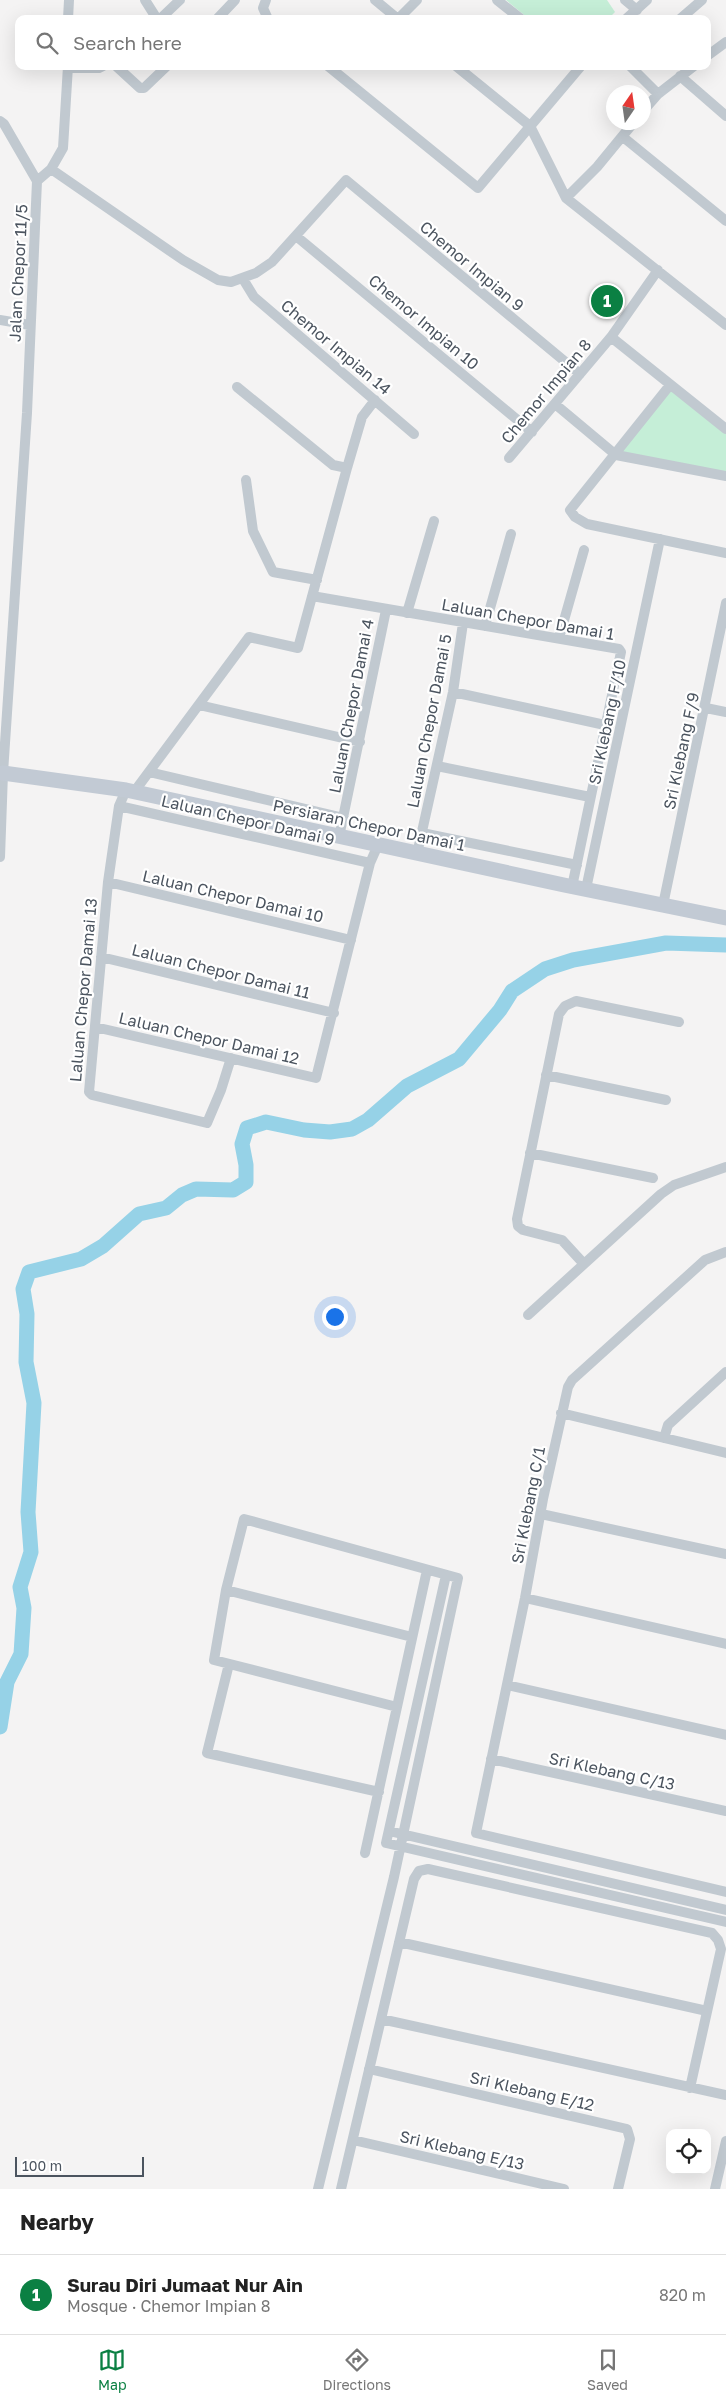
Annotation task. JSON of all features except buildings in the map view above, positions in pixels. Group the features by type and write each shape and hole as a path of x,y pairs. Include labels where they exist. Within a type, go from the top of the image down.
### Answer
{"street":[{"path":"68,15 69,0"},
{"path":"145,0 155,15"},
{"path":"163,15 180,0"},
{"path":"221,15 236,0"},
{"path":"266,0 263,8 266,15"},
{"path":"375,0 393,15"},
{"path":"402,15 417,0"},
{"path":"497,0 516,15"},
{"path":"625,0 637,10"},
{"path":"631,15 647,0"},
{"path":"685,15 702,0"},
{"path":"711,53 726,42"},
{"path":"37,181 51,169 65,140 68,70"},
{"path":"120,70 140,88 144,88 163,70"},
{"path":"333,70 478,188 578,70"},
{"path":"461,70 530,126 566,198 726,325"},
{"path":"634,70 658,94"},
{"path":"651,102 658,94 688,70"},
{"path":"680,76 726,116"},
{"name":"Jalan Chepor 11/5","path":"0,121 4,124 37,181 26,423 3,773 0,857"},
{"path":"566,198 628,130"},
{"path":"622,137 726,221"},
{"path":"51,169 183,260 218,280 231,282 243,279 272,262 296,236"},
{"name":"Chemor Impian 9","path":"296,236 346,180 580,374"},
{"name":"Chemor Impian 10","path":"296,236 532,432"},
{"name":"Chemor Impian 8","path":"509,458 611,337 658,270"},
{"name":"Chemor Impian 14","path":"243,279 254,297 414,434"},
{"path":"0,320 30,325"},
{"path":"611,337 726,430"},
{"path":"670,385 616,455 570,510 575,518 587,524 726,553"},
{"path":"237,387 333,466 347,468"},
{"path":"130,791 149,772 249,637 298,648 362,417 375,400"},
{"path":"555,404 616,455 726,476"},
{"path":"246,480 253,531 273,572 317,580"},
{"path":"407,613 434,521"},
{"path":"485,626 511,534"},
{"name":"Sri Klebang F/10","path":"579,888 660,539"},
{"path":"559,638 584,550"},
{"name":"Laluan Chepor Damai 1","path":"312,596 616,648 620,652 576,866 579,888"},
{"name":"Sri Klebang F/9","path":"663,905 723,628 726,603"},
{"name":"Laluan Chepor Damai 4","path":"339,837 386,610"},
{"name":"Laluan Chepor Damai 5","path":"418,854 453,692 463,623"},
{"path":"453,692 605,724"},
{"path":"199,705 360,742"},
{"path":"706,708 726,712"},
{"path":"437,766 590,797"},
{"path":"149,772 344,818"},
{"name":"Persiaran Chepor Damai 1","path":"3,773 130,791 418,854 726,918"},
{"name":"Laluan Chepor Damai 13","path":"130,791 120,806 108,882 89,1092 92,1096 203,1122 210,1120 231,1058"},
{"name":"Laluan Chepor Damai 9","path":"120,806 370,863"},
{"path":"422,834 576,866"},
{"path":"334,1013 370,863 378,845"},
{"name":"Laluan Chepor Damai 10","path":"108,882 351,940"},
{"name":"Laluan Chepor Damai 11","path":"102,957 334,1013"},
{"path":"584,1264 562,1240 523,1230 518,1226 517,1219 559,1014 566,1006 576,1001 679,1022"},
{"name":"Laluan Chepor Damai 12","path":"95,1027 316,1078 334,1013"},
{"path":"546,1075 666,1100"},
{"path":"530,1153 653,1178"},
{"path":"528,1315 661,1194 674,1185 726,1167"},
{"name":"Sri Klebang C/1","path":"726,1252 705,1260 572,1380 561,1413 476,1833 726,1892"},
{"path":"664,1438 668,1425 726,1372"},
{"path":"561,1413 726,1454"},
{"path":"541,1514 725,1554 726,1543"},
{"path":"318,2189 403,1834 458,1578 244,1519 226,1590 214,1660 397,1708"},
{"path":"365,1853 427,1570"},
{"path":"446,1575 386,1843 726,1922"},
{"path":"226,1590 412,1637"},
{"path":"525,1598 726,1644"},
{"path":"229,1664 207,1753 379,1792"},
{"path":"507,1685 726,1735"},
{"name":"Sri Klebang C/13","path":"492,1760 726,1811"},
{"path":"389,1831 726,1910"},
{"path":"341,2189 414,1879 419,1871 428,1869 712,1933 718,1940 721,1949 690,2088"},
{"path":"399,1942 707,2011"},
{"path":"381,2019 726,2095"},
{"name":"Sri Klebang E/12","path":"369,2069 627,2129 630,2139 618,2189"},
{"name":"Sri Klebang E/13","path":"353,2140 564,2189"},
{"path":"715,2189 726,2141"}],"green space":[{"path":"506,0 607,0 615,12 612,15 524,15"},
{"path":"670,385 726,429 726,476 616,455"}],"waterway":[{"path":"0,1727 7,1682 21,1654 24,1608 20,1587 31,1552 28,1512 34,1403 26,1362 27,1314 23,1289 29,1272 81,1259 103,1246 139,1214 166,1208 182,1195 196,1189 233,1190 246,1182 246,1165 242,1144 247,1128 266,1122 304,1130 330,1132 352,1129 368,1120 407,1086 459,1059 500,1010 512,991 545,969 573,960 666,943 726,945"}],"place":[{"name":"Surau Diri Jumaat Nur Ain","path":"607,301"}]}
